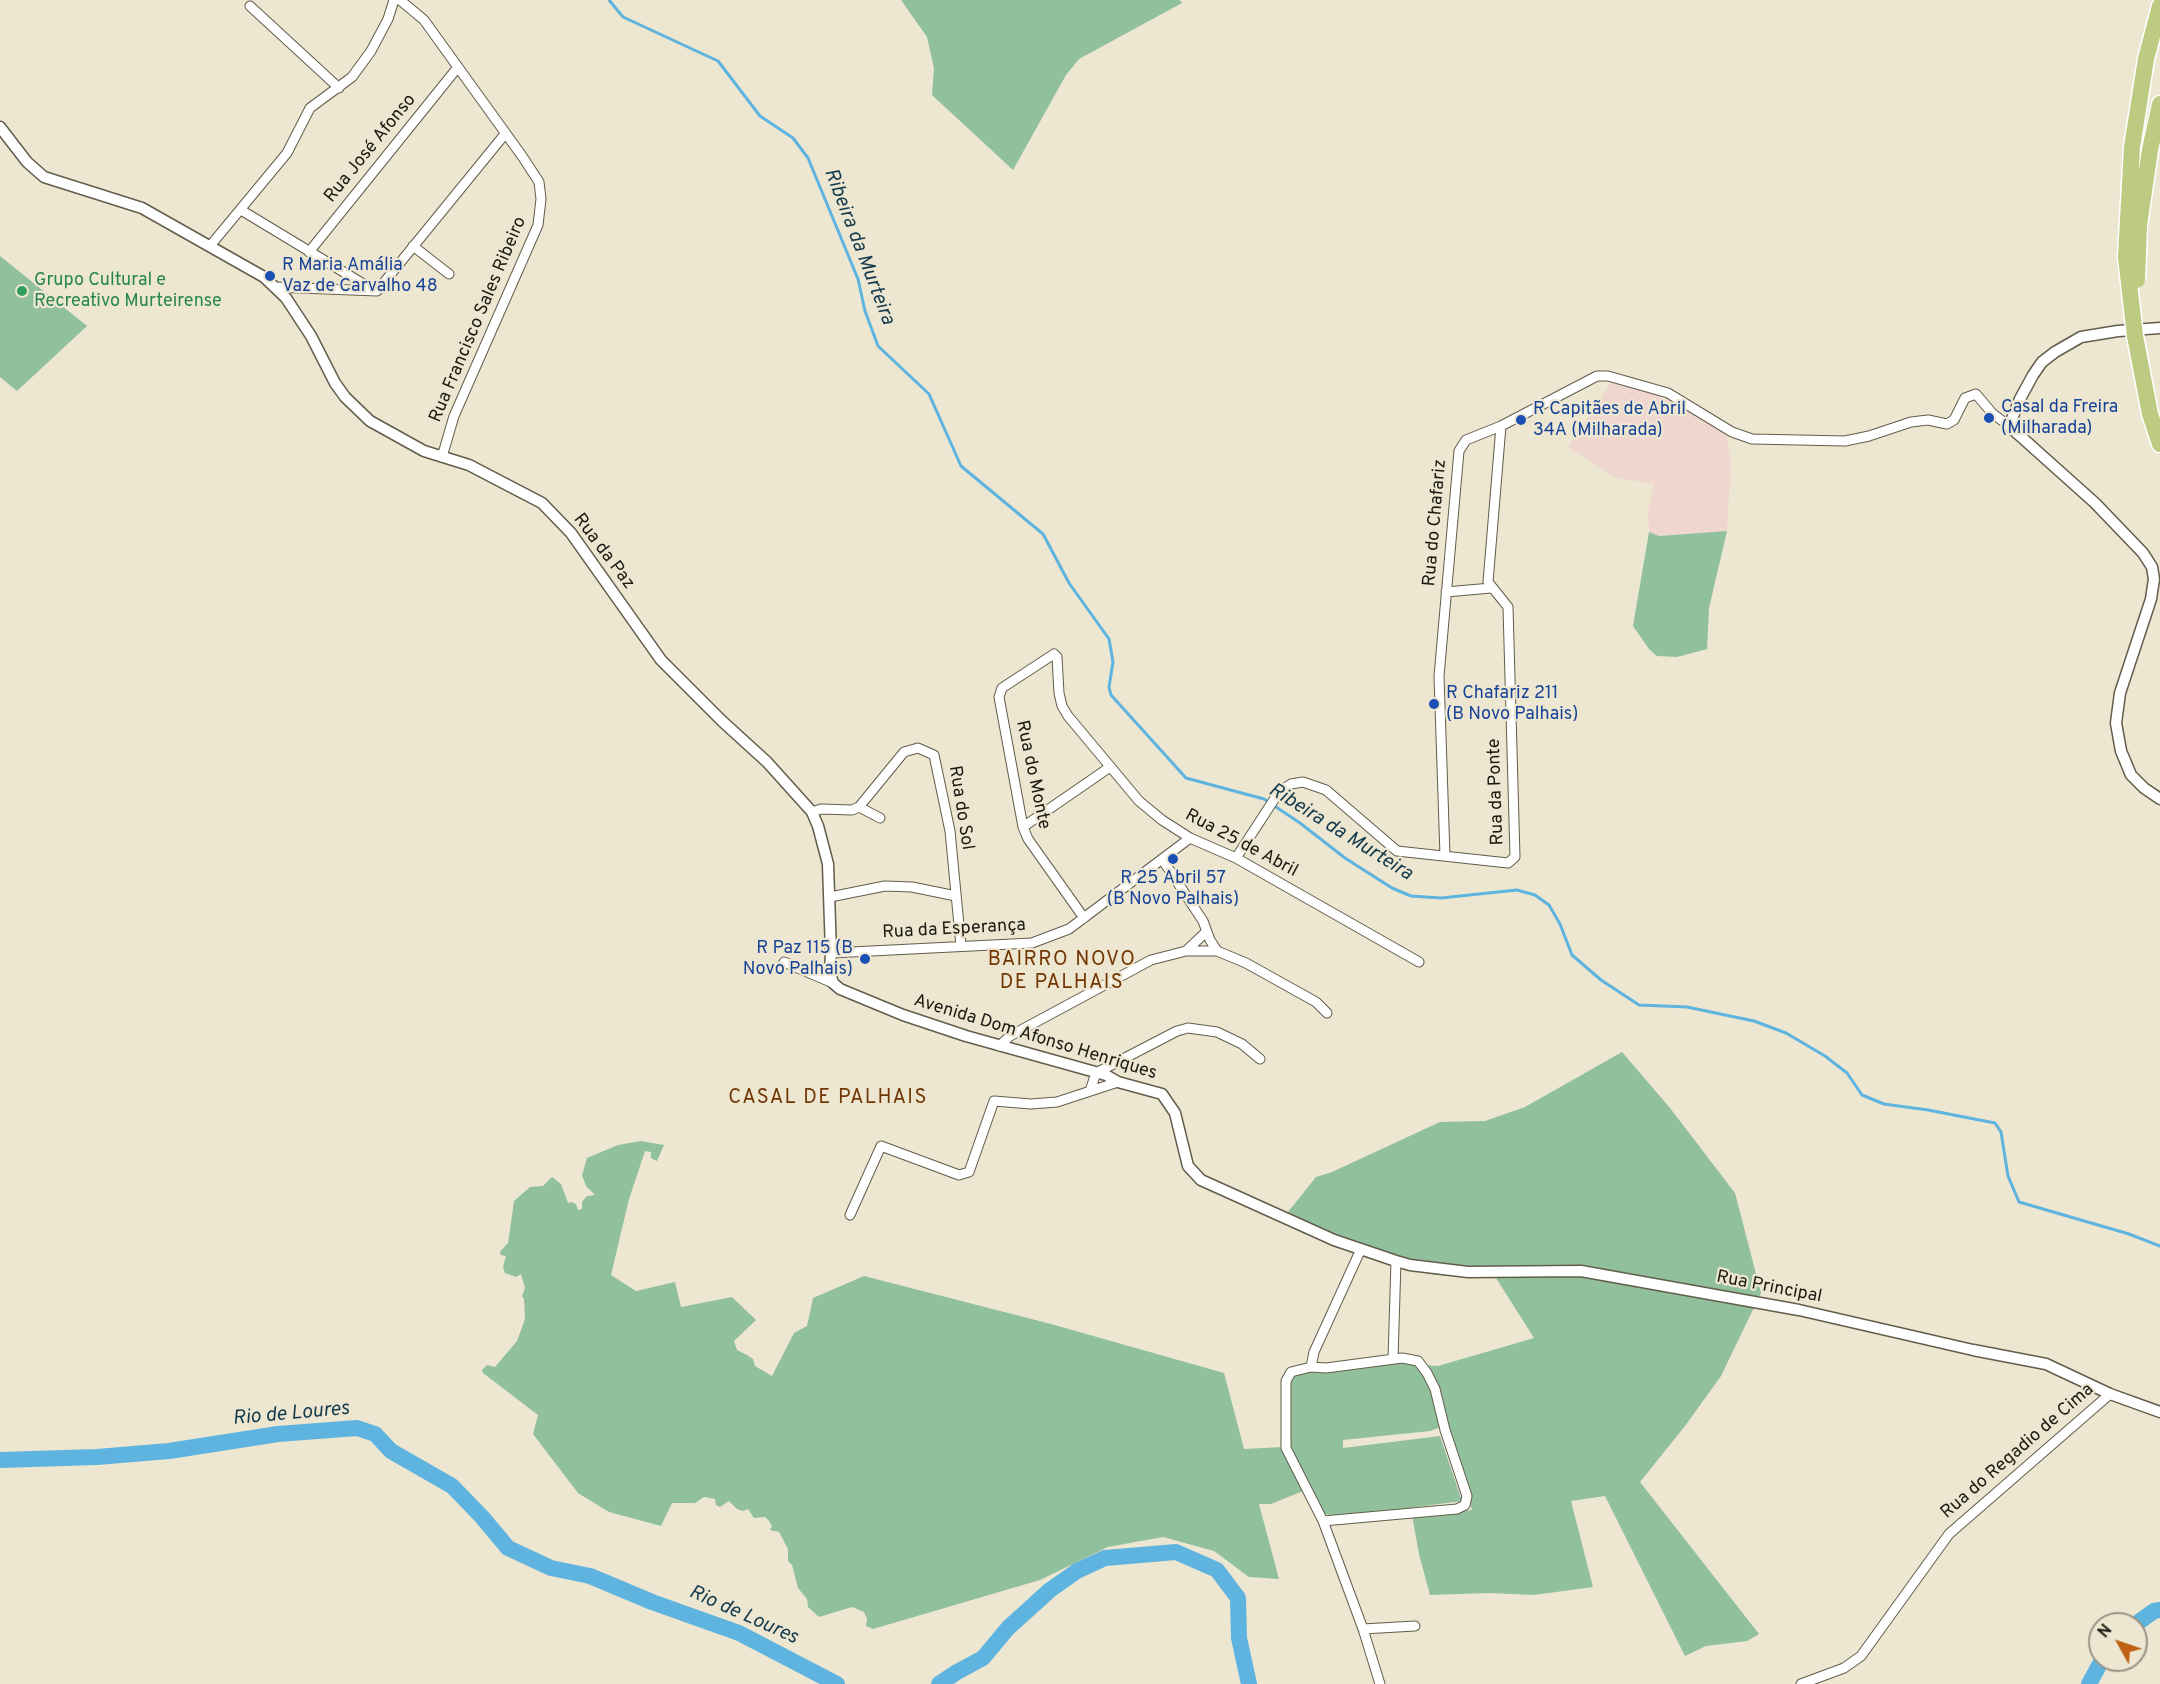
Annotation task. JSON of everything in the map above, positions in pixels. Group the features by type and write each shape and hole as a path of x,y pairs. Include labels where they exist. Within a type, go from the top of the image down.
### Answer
{"highway":[{"path":"2160,6 2146,59 2132,147 2126,257 2135,336 2150,414 2160,444"},
{"path":"2135,336 2139,225 2150,150 2160,104"}],"street":[{"path":"210,246 287,153 310,108 352,77 371,51 388,19 394,0"},
{"name":"Rua Francisco Sales Ribeiro","path":"400,0 424,20 539,182 541,206 538,225 454,416 442,457"},
{"path":"250,6 339,88"},
{"name":"Rua José Afonso","path":"309,252 458,67"},
{"name":"Rua da Paz","path":"0,127 27,162 44,177 142,208 264,277 286,298 311,336 326,368 345,397 370,421 424,451 469,465 542,503 571,533 662,660 722,721 767,762 812,812 828,864 830,973 833,983"},
{"path":"376,291 505,134"},
{"path":"241,210 376,291"},
{"path":"413,246 449,274"},
{"path":"274,286 376,291"},
{"path":"2160,328 2081,337 2055,352 2042,362 2033,375 2009,426 2095,503 2143,553 2152,567 2154,579 2151,599 2120,693 2116,723 2121,751 2131,775 2160,799"},
{"name":"Rua do Chafariz","path":"1445,856 1439,676 1458,451 1466,440 1501,426 1597,376 1608,376 1668,393 1732,432 1752,439 1845,441 1869,436 1911,422 1928,420 1947,424 1954,420 1965,398 1976,394 1992,413 2009,426"},
{"path":"1446,592 1491,588 1488,574 1501,426"},
{"name":"Rua da Ponte","path":"1236,858 1279,792 1291,784 1303,782 1326,790 1397,851 1508,863 1515,857 1508,607 1506,602 1491,588"},
{"name":"Rua do Monte","path":"1058,657 1054,654 1047,658 1002,688 1000,692 1023,826 1028,839 1084,918"},
{"name":"Rua 25 de Abril","path":"1058,657 1059,693 1062,706 1068,716 1140,801 1162,820 1190,838 1236,858 1419,962"},
{"name":"Rua do Sol","path":"859,807 904,752 918,748 934,755 950,831 961,946"},
{"path":"1023,826 1110,767"},
{"path":"812,812 821,808 852,810 859,807 880,818"},
{"name":"Rua da Esperança","path":"831,953 1032,943 1069,929 1190,838"},
{"path":"1162,859 1203,921 1206,932 1217,951"},
{"path":"830,897 885,886 912,887 956,896"},
{"path":"1186,951 1206,932"},
{"path":"999,1046 1010,1036 1151,960 1186,951 1217,951 1246,963 1316,1002 1327,1013"},
{"name":"Avenida Dom Afonso Henriques","path":"784,962 833,983 840,989 903,1015 1162,1094 1175,1113 1188,1166 1201,1180 1334,1240 1361,1249"},
{"path":"1090,1091 1096,1072 1177,1031 1188,1028 1217,1032 1242,1044 1260,1059"},
{"path":"850,1215 881,1146 959,1175 969,1172 994,1101 1031,1104 1048,1102 1104,1088 1118,1082"},
{"path":"1311,1367 1314,1352 1361,1249"},
{"name":"Rua Principal","path":"1361,1249 1410,1265 1468,1272 1581,1270 1799,1310 2046,1364 2110,1394 2160,1412"},
{"path":"1393,1359 1396,1261"},
{"path":"1323,1521 1456,1509 1465,1504 1467,1496 1445,1430 1435,1389 1418,1361 1402,1358 1326,1368 1311,1367 1291,1372 1286,1381 1286,1448 1323,1521 1363,1629 1380,1684"},
{"name":"Rua do Regadio de Cima","path":"1801,1684 1844,1668 1861,1656 1949,1534 2110,1394"},
{"path":"1363,1629 1415,1626"}],"shaded area":[{"path":"1611,383 1654,394 1674,403 1708,422 1727,437 1731,461 1727,531 1659,536 1649,532 1648,513 1654,484 1614,477 1568,447"}],"green space":[{"path":"901,0 1180,0 1182,3 1079,59 1066,75 1013,170 932,95 934,68 927,37"},
{"name":"Grupo Cultural e Recreativo Murteirense","path":"0,256 87,326 17,391 0,377"},
{"path":"1727,531 1709,608 1707,649 1677,657 1657,656 1649,649 1633,626 1649,532 1659,536"},
{"path":"1622,1052 1670,1108 1735,1193 1761,1293 1721,1376 1640,1482 1759,1634 1747,1641 1706,1646 1685,1656 1605,1496 1571,1501 1593,1587 1534,1595 1490,1593 1430,1595 1412,1515 1472,1510 1446,1425 1430,1431 1343,1440 1343,1448 1440,1436 1462,1501 1334,1516 1322,1513 1303,1491 1271,1504 1259,1504 1279,1579 1249,1577 1214,1551 1163,1537 1108,1547 1040,1580 873,1629 866,1626 867,1619 864,1612 852,1607 819,1617 808,1607 807,1599 798,1588 792,1565 788,1561 788,1549 779,1532 770,1530 772,1526 765,1517 754,1518 748,1509 743,1511 737,1509 729,1501 720,1507 716,1505 715,1499 704,1497 695,1503 672,1503 661,1526 609,1512 578,1493 533,1434 538,1415 482,1370 487,1365 495,1367 517,1341 525,1319 522,1296 525,1288 521,1274 516,1277 505,1273 503,1267 506,1256 501,1255 500,1252 508,1243 514,1201 530,1187 543,1186 552,1177 561,1184 568,1203 576,1204 578,1210 582,1209 582,1202 587,1196 595,1195 586,1186 582,1175 587,1158 618,1145 641,1141 664,1145 657,1161 651,1158 651,1152 645,1151 629,1199 611,1275 636,1291 675,1282 681,1307 732,1297 756,1320 734,1341 737,1350 753,1359 755,1366 772,1376 794,1333 807,1326 813,1298 864,1276 1051,1324 1224,1373 1244,1449 1283,1447 1287,1381 1298,1373 1389,1363 1438,1366 1534,1338 1496,1278 1437,1275 1409,1270 1352,1253 1288,1212 1316,1177 1332,1172 1440,1122 1485,1121 1525,1107"}],"waterway":[{"name":"Ribeira da Murteira","path":"609,0 623,17 718,61 760,116 793,138 808,158 858,279 865,311 878,346 929,394 961,466 1043,534 1069,583 1109,639 1113,662 1109,687 1111,695 1186,778 1264,799 1345,858 1392,888 1411,896 1441,898 1517,890 1535,895 1549,905 1560,924 1572,955 1601,980 1639,1005 1687,1007 1754,1021 1786,1033 1825,1056 1847,1073 1862,1095 1884,1104 1995,1123 2001,1132 2008,1176 2019,1202 2129,1234 2160,1246"},
{"name":"Rio de Loures","path":"0,1460 97,1457 169,1451 278,1434 357,1428 375,1434 391,1451 452,1486 508,1548 551,1568 590,1576 652,1602 739,1633 837,1684"},
{"name":"Rio de Loures","path":"939,1684 983,1658 1008,1628 1050,1590 1077,1571 1105,1558 1176,1552 1217,1570 1238,1598 1239,1638 1249,1684"},
{"name":"Rio de Loures","path":"2148,1615 2160,1610"},
{"name":"Rio de Loures","path":"2089,1684 2096,1672"}],"place":[{"name":"R Maria Amália Vaz de Carvalho 48","path":"270,276"},
{"name":"Grupo Cultural e Recreativo Murteirense","path":"22,291"},
{"name":"Casal da Freira (Milharada)","path":"1989,418"},
{"name":"R Capitães de Abril 34A (Milharada)","path":"1521,420"},
{"name":"R Chafariz 211 (B Novo Palhais)","path":"1434,704"},
{"name":"R 25 Abril 57 (B Novo Palhais)","path":"1173,859"},
{"name":"R Paz 115 (B Novo Palhais)","path":"865,959"}],"district":[{"name":"BAIRRO NOVO DE PALHAIS","path":"1062,972"},
{"name":"CASAL DE PALHAIS","path":"828,1099"}]}
